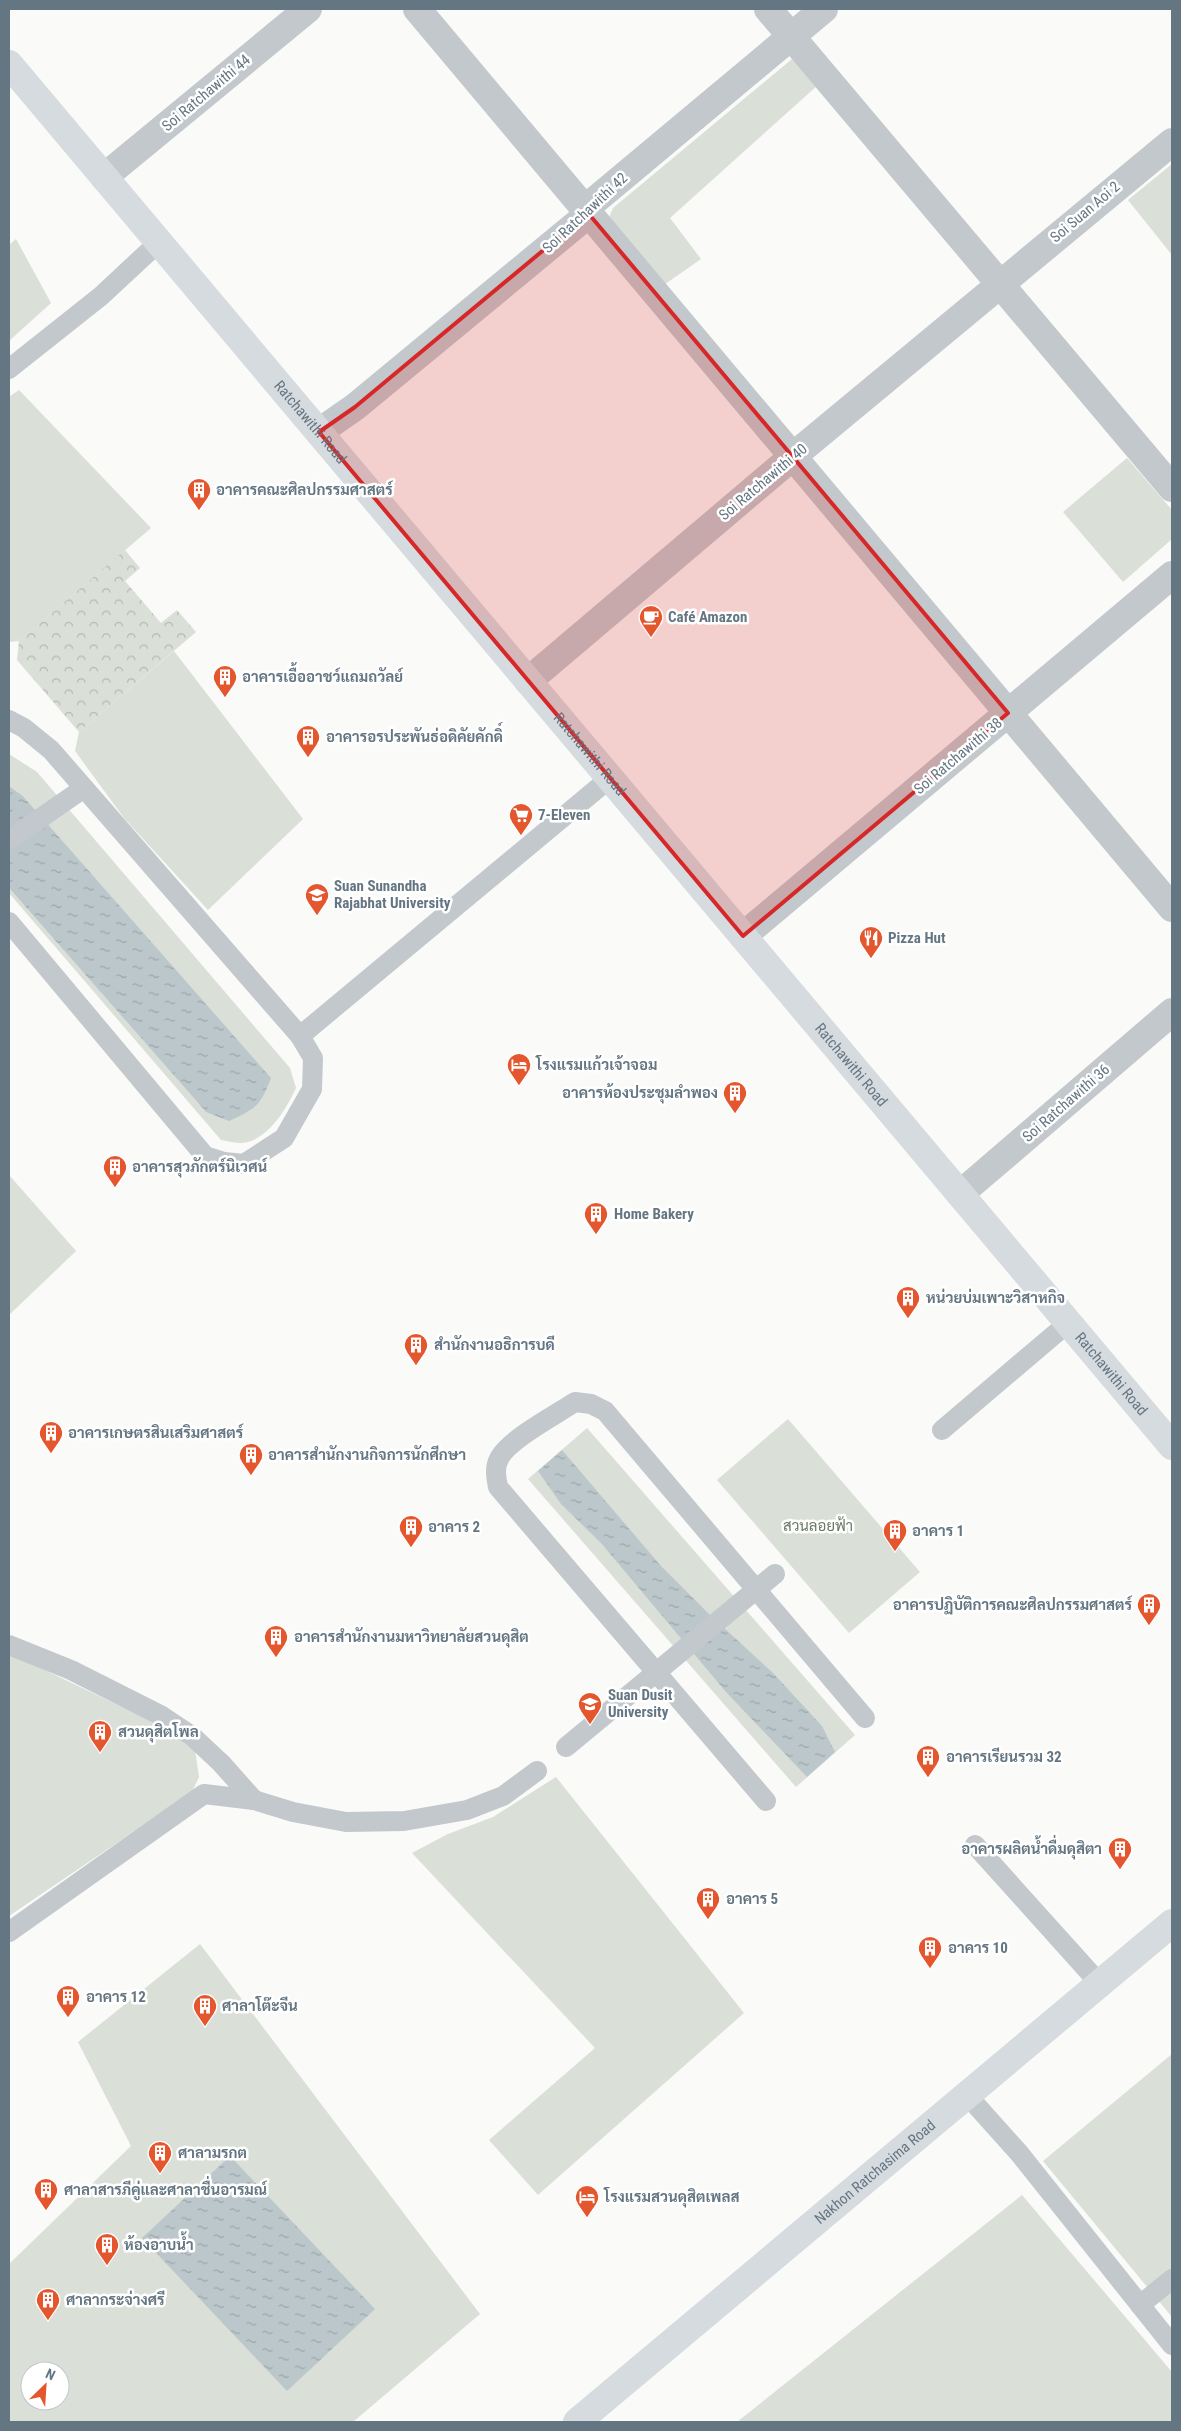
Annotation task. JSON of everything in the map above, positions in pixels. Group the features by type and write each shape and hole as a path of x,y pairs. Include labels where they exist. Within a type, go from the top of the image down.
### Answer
{"main road":[{"name":"Ratchawithi Road","path":"9,64 1068,1323 1170,1437"},
{"name":"Nakhon Ratchasima Road","path":"577,2422 1172,1923"}],"street":[{"name":"Soi Ratchawithi 44","path":"104,177 308,9"},
{"path":"416,9 1172,908"},
{"path":"768,9 1172,488"},
{"name":"Soi Ratchawithi 42","path":"319,432 355,407 588,213 593,202 824,9"},
{"name":"Soi Suan Aoi 2","path":"1000,284 1172,142"},
{"name":"Soi Ratchawithi 40","path":"528,681 793,456 1000,284"},
{"name":"Soi Ratchawithi 38","path":"743,936 1172,575"},
{"name":"Soi Ratchawithi 36","path":"960,1194 1172,1012"}],"lane":[{"path":"9,368 101,296 159,242"},
{"path":"9,720 24,728 51,750 300,1036 313,1058 312,1089 284,1138 244,1164 224,1162 205,1156 9,922"},
{"path":"300,1036 610,778"},
{"path":"9,840 84,788"},
{"path":"942,1430 1068,1323"},
{"path":"766,1801 498,1487 495,1470 500,1456 517,1440 575,1402 591,1404 605,1411 865,1718"},
{"path":"566,1747 775,1574"},
{"path":"9,1645 71,1670 162,1716 192,1736 221,1763 254,1800"},
{"path":"9,1932 204,1794 254,1800 293,1812 346,1822 404,1821 467,1810 494,1800 503,1796 537,1771"},
{"path":"975,1845 1100,1984"},
{"path":"968,2095 1019,2153 1172,2345"},
{"path":"1140,2305 1172,2278"}],"highlighted area":[{"path":"588,213 1008,713 743,936 319,432 355,407"}],"green space":[{"path":"792,59 818,85 670,218 701,259 661,287 607,222 613,208"},
{"path":"1172,164 1172,255 1128,200"},
{"path":"16,239 51,303 9,341 9,245"},
{"path":"19,390 151,528 19,641 9,642 9,397"},
{"path":"1127,458 1172,510 1172,539 1123,582 1063,512"},
{"path":"125,550 140,568 125,581 161,623 177,610 196,632 79,732 17,660 19,641"},
{"path":"174,651 303,819 208,910 124,818 75,751 79,732"},
{"path":"9,754 37,772 290,1068 296,1088 275,1123 259,1137 241,1143 221,1140 9,893 9,888 206,1112 270,1078 23,796 9,786"},
{"path":"9,1175 76,1251 9,1315"},
{"name":"สวนลอยฟ้า","path":"788,1419 920,1572 849,1633 717,1480"},
{"path":"587,1428 855,1735 796,1787 528,1479"},
{"path":"9,1655 32,1664 164,1727 195,1750 199,1777 192,1792 9,1916"},
{"path":"556,1777 744,2013 538,2195 489,2140 595,2048 412,1853 448,1834 493,1817"},
{"path":"200,1944 480,2314 353,2422 9,2422 9,2264 131,2146 78,2042"},
{"path":"1172,2054 1172,2317 1043,2161"},
{"path":"1022,2195 1172,2372 1172,2422 737,2422"}],"water":[{"path":"9,786 23,796 271,1078 264,1095 252,1109 229,1121 206,1112 9,888"},
{"path":"562,1450 661,1566 711,1616 773,1673 822,1726 835,1752 807,1777 726,1692 601,1543 561,1504 538,1471"},
{"path":"230,2156 375,2309 287,2391 142,2238"}],"place":[{"name":"อาคารคณะศิลปกรรมศาสตร์","path":"199,511"},
{"name":"Café Amazon","path":"651,638"},
{"name":"อาคารเอื้ออาชว์แถมถวัลย์","path":"225,698"},
{"name":"อาคารอรประพันธ่อดิคัยคักดิ์","path":"308,758"},
{"name":"7-Eleven","path":"521,836"},
{"name":"Suan Sunandha Rajabhat University","path":"317,916"},
{"name":"Pizza Hut","path":"871,959"},
{"name":"โรงแรมแก้วเจ้าจอม","path":"519,1086"},
{"name":"อาคารห้องประชุมลำพอง","path":"735,1114"},
{"name":"อาคารสุวภักตร์นิเวศน์","path":"115,1188"},
{"name":"Home Bakery","path":"596,1235"},
{"name":"หน่วยบ่มเพาะวิสาหกิจ","path":"908,1319"},
{"name":"สำนักงานอธิการบดี","path":"416,1366"},
{"name":"อาคารเกษตรสินเสริมศาสตร์","path":"51,1454"},
{"name":"อาคารสำนักงานกิจการนักศีกษา","path":"251,1476"},
{"name":"อาคาร 2","path":"411,1548"},
{"name":"อาคาร 1","path":"895,1552"},
{"name":"อาคารปฏิบัติการคณะศิลปกรรมศาสตร์","path":"1149,1626"},
{"name":"อาคารสำนักงานมหาวิทยาลัยสวนดุสิต","path":"276,1658"},
{"name":"Suan Dusit University","path":"590,1725"},
{"name":"สวนดุสิตโพล","path":"100,1753"},
{"name":"อาคารเรียนรวม 32","path":"928,1778"},
{"name":"อาคารผลิตน้ำดื่มดุสิตา","path":"1120,1870"},
{"name":"อาคาร 5","path":"708,1920"},
{"name":"อาคาร 10","path":"930,1969"},
{"name":"อาคาร 12","path":"68,2018"},
{"name":"ศาลาโต๊ะจีน","path":"205,2027"},
{"name":"ศาลามรกต","path":"160,2174"},
{"name":"ศาลาสารภีคู่และศาลาชื่นอารมณ์","path":"46,2211"},
{"name":"โรงแรมสวนดุสิตเพลส","path":"587,2218"},
{"name":"ห้องอาบน้ำ","path":"107,2266"},
{"name":"ศาลากระจ่างศรี","path":"48,2321"}]}
